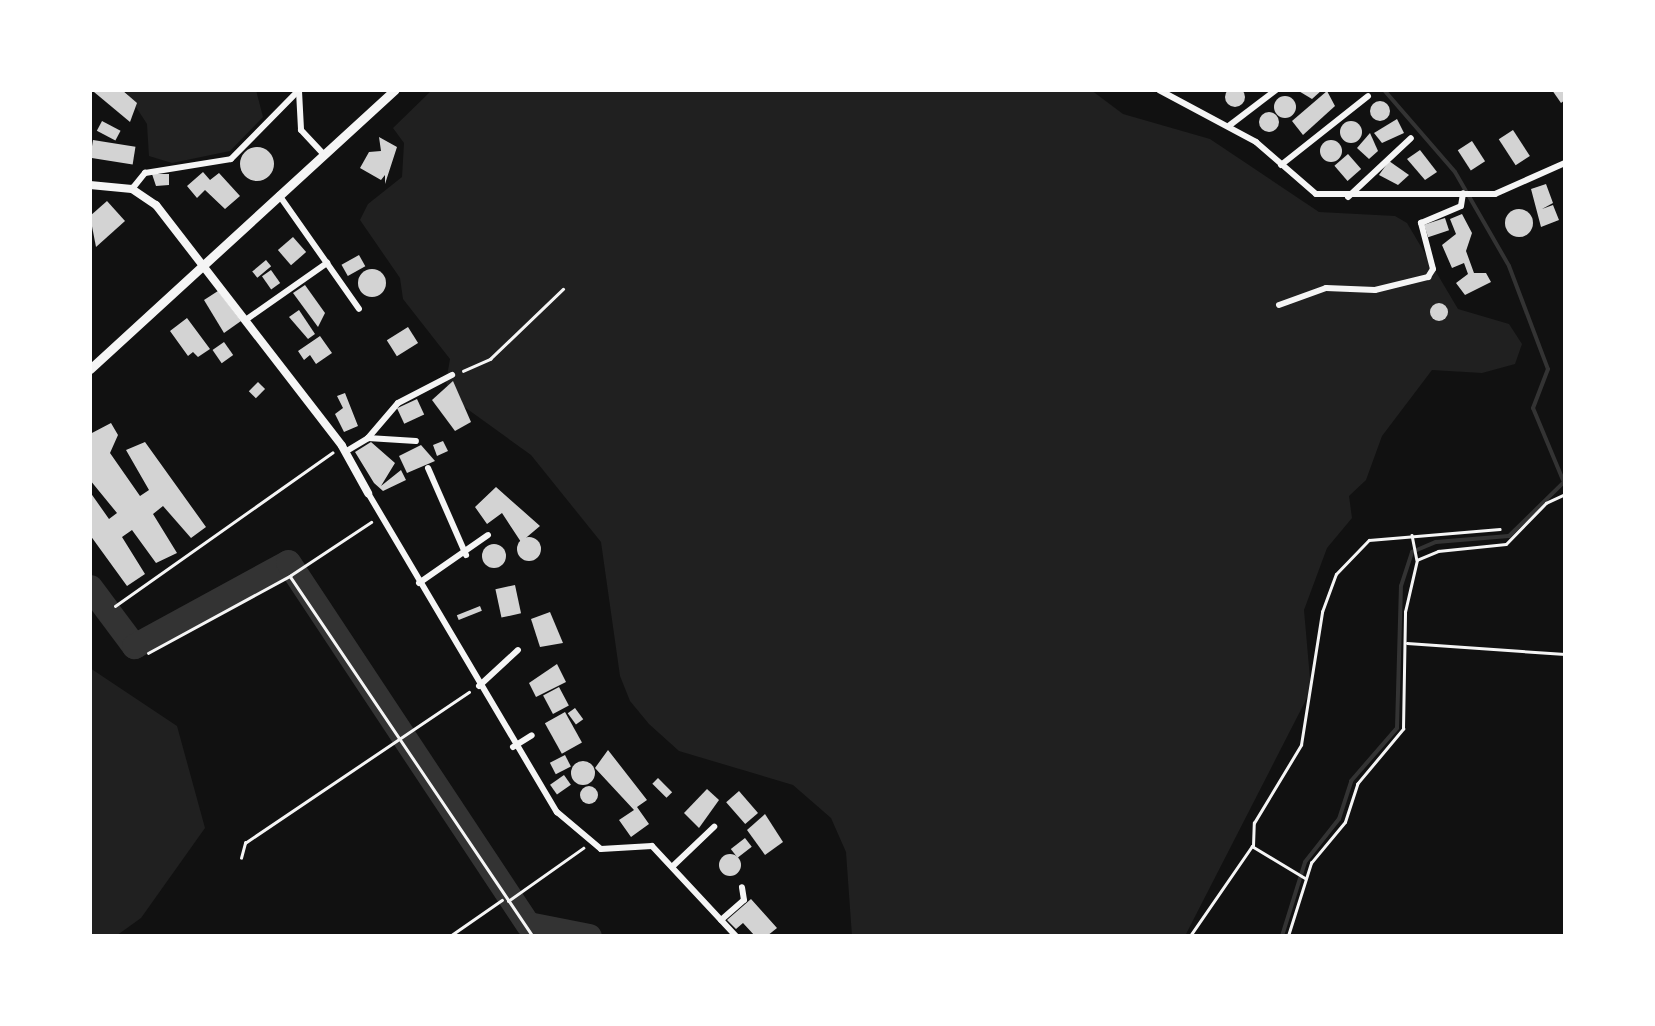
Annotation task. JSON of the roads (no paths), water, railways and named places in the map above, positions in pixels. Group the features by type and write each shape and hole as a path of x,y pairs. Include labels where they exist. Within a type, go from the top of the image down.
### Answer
{"main road":[{"path":"90,369 207,266 278,194 394,90"}],"street":[{"path":"132,189 145,173 232,159 298,90 301,130 323,154"},
{"path":"1230,125 1276,90"},
{"path":"1165,91 1230,125 1316,194 1347,198 1495,194 1565,163"},
{"path":"1281,164 1368,96"},
{"path":"1347,198 1410,138"},
{"path":"90,185 132,189 156,205 207,266 343,449 513,746 557,812 588,844 642,843 673,866 736,936"},
{"path":"1279,305 1326,288 1375,290 1428,278 1434,269 1421,222 1460,206 1463,193"},
{"path":"278,194 359,309"},
{"path":"247,320 327,263"},
{"path":"343,449 368,438 398,404 452,375"},
{"path":"368,438 416,441"},
{"path":"428,468 466,555"},
{"path":"419,583 466,555 488,535"},
{"path":"479,686 518,650"},
{"path":"513,746 532,736"},
{"path":"673,866 714,827"},
{"path":"722,920 744,900 742,887"}],"waterway":[{"path":"1384,90 1455,172 1509,266 1548,369 1533,408 1563,480"},
{"path":"1282,936 1305,862 1339,819 1351,781 1397,728 1401,586 1412,552 1436,542 1509,536 1565,481"},
{"path":"90,587 134,646 288,562 528,924 589,936"}]}
